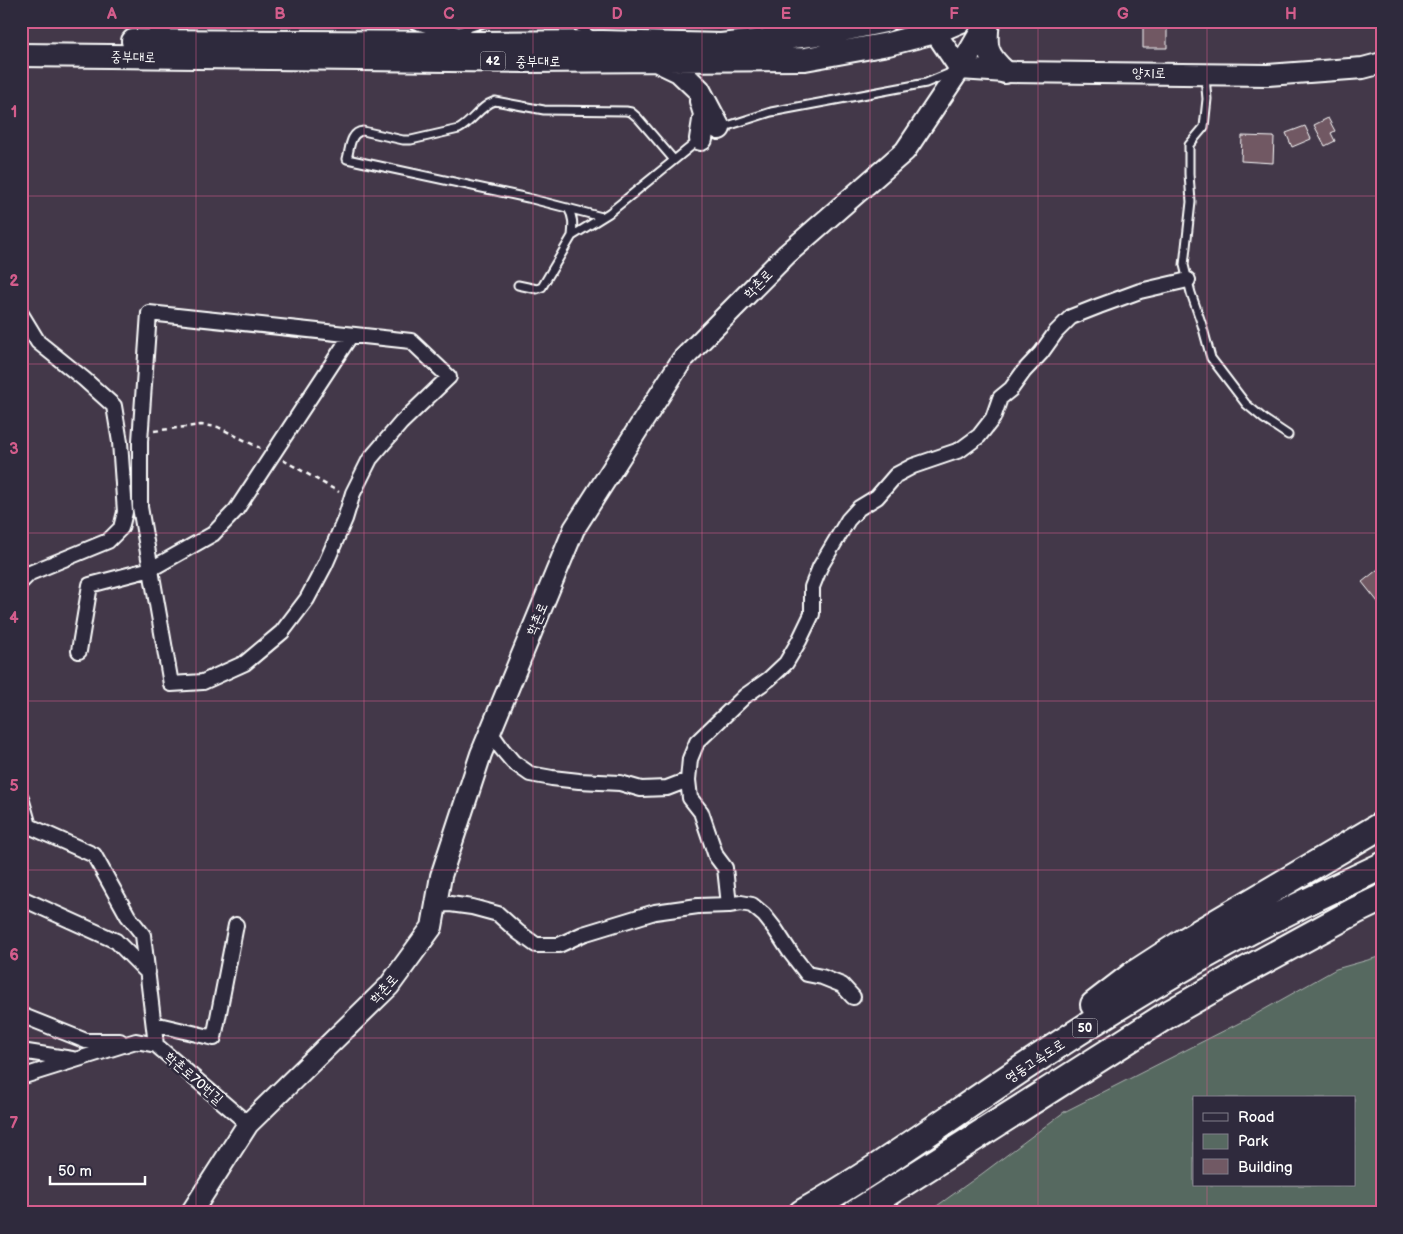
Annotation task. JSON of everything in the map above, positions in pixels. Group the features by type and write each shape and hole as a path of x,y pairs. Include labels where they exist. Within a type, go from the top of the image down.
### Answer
{"highway":[{"path":"996,1087 1133,975 1187,940 1382,825"},
{"name":"영동고속도로","path":"802,1213 911,1146 996,1087 1117,1008 1213,951 1285,913 1382,866"},
{"name":"50","path":"856,1213 1167,1015 1238,974 1382,898"}],"main road":[{"name":"중부대로","path":"21,40 602,42 721,45 828,33 885,21"},
{"name":"중부대로","path":"21,55 498,61 805,59 888,44 935,32 960,21"},
{"path":"960,69 988,21"},
{"path":"988,21 987,49 993,62 1005,72"},
{"path":"657,61 679,71 699,90 710,133"}],"street":[{"path":"414,21 453,32 481,43"},
{"path":"935,32 960,69"},
{"name":"양지로","path":"960,69 1005,72 1268,75 1363,68 1382,63"},
{"name":"학촌로","path":"191,1213 248,1124 390,986 432,927 441,876 481,754 574,529 682,360 787,254 904,151 960,69"},
{"path":"729,905 725,868 716,856 701,812 690,798 688,780 690,760 697,742 745,696 769,679 786,663 812,614 812,587 820,567 848,520 859,508 877,497 896,475 913,466 960,450 979,436 993,418 1000,398 1011,389 1024,370 1071,317 1140,292 1188,280"},
{"path":"21,314 38,342 114,406 120,442 125,512 122,528 108,541 30,573 21,582"},
{"path":"149,314 351,335 411,341 449,377 401,423 370,459 325,565 307,599 282,632 245,663 203,682 171,684 140,507 141,437 149,314"},
{"path":"78,650 90,585 151,569 213,534 236,510 351,335"},
{"path":"120,442 141,437"},
{"path":"490,732 513,762 530,774 561,779 620,783 641,789 667,788 688,780"},
{"path":"21,798 29,826 94,855 128,916 143,935 156,1045"},
{"path":"21,898 116,941 148,973"},
{"path":"436,905 472,906 498,914 536,945 559,945 583,934 656,912 698,906 741,903 752,905 764,915 808,974 842,985 853,997"},
{"path":"154,1024 214,1038 236,925"},
{"name":"학촌로70번길","path":"21,1015 86,1041 136,1041 156,1045 248,1124"},
{"name":"학촌로70번길","path":"21,1077 136,1041"},
{"path":"21,1051 74,1060"}],"lane":[{"path":"453,32 490,21"},
{"path":"569,21 602,42"},
{"path":"572,236 609,213 710,133 770,112 926,83 960,69"},
{"path":"1205,74 1204,127 1189,145 1188,174 1191,202 1184,265 1211,358 1246,404 1288,435"},
{"path":"602,217 528,198 347,159 353,136 357,132 363,131 411,140 459,129 488,103 495,101 544,110 631,112 674,160"},
{"path":"518,285 536,289 542,287 572,236 574,222 568,208"}],"path":[{"path":"141,437 201,426 218,427 272,454 352,499"}],"green space":[{"path":"1382,956 1382,1213 927,1213 1064,1112 1249,1018 1336,969"}],"building":[{"path":"1143,21 1167,21 1167,48 1143,48"},
{"path":"1208,21 1222,21 1209,26"},
{"path":"1328,118 1335,131 1331,133 1335,141 1325,146 1314,125"},
{"path":"1305,126 1311,139 1292,147 1286,133"},
{"path":"1242,136 1274,137 1273,163 1241,161"},
{"path":"1382,566 1382,607 1362,582"}]}
